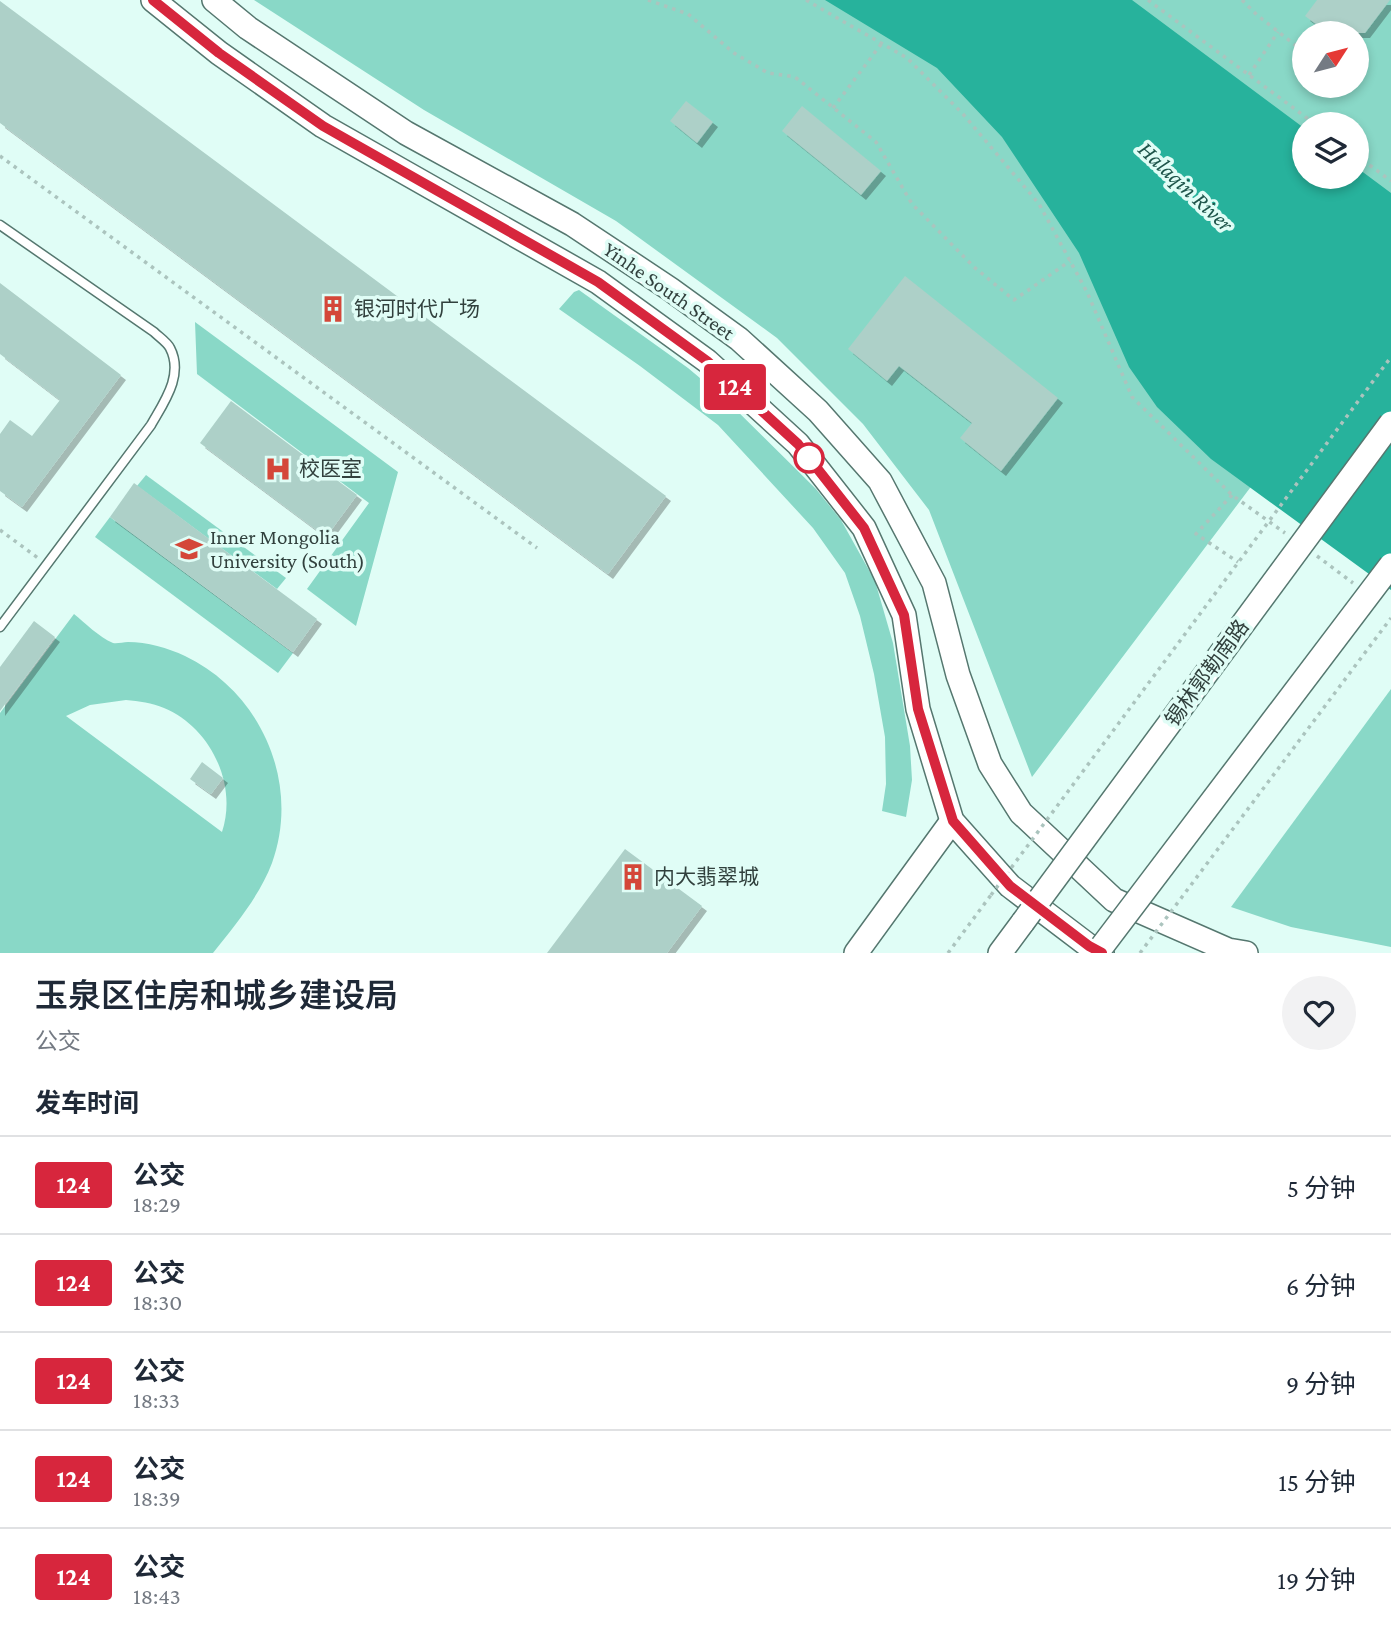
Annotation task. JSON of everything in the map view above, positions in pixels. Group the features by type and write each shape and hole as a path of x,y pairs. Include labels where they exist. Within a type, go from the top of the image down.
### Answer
{"main road":[{"name":"Yinhe South Street","path":"153,0 219,53 323,126 598,282 707,361 798,444 864,528 904,615 918,709 953,821 1010,886 1100,953"},
{"name":"Yinhe South Street","path":"215,0 248,28 406,133 572,223 670,289 739,339 818,411 880,481 934,583 958,675 990,764 1021,813 1114,900 1228,950 1246,953"},
{"name":"锡林郭勒南路","path":"1000,953 1391,424"},
{"path":"1100,953 1391,565"},
{"path":"856,953 953,821"}],"lane":[{"path":"0,225 154,332 170,347 174,366 171,391 150,425 0,627"}],"path":[{"path":"648,0 688,14 734,53 768,73 795,78 876,142 912,204 974,267 1014,300 1070,261"},
{"path":"806,0 906,58 963,114 1039,204 1087,292 1132,397 1232,495 1196,534 1238,562"},
{"path":"1148,0 1299,112"},
{"path":"1242,0 1292,42"},
{"path":"1249,75 1279,32"},
{"path":"833,108 882,43"},
{"path":"0,156 537,548"},
{"path":"1369,165 1391,181"},
{"path":"948,953 1391,357"},
{"path":"0,530 46,565"},
{"path":"1140,953 1391,618"}],"shaded area":[{"path":"254,0 1391,0 1391,301 1032,777 929,510 863,424 777,338 616,221 424,110"},
{"path":"579,290 688,368 725,399 816,489 841,520 875,581 893,643 910,746 912,780 906,817 882,811 886,784 885,737 860,616 845,573 813,528 718,425 559,309"},
{"path":"195,322 398,472 356,626 307,589 369,503 197,374"},
{"path":"146,475 286,578 277,589 137,486"},
{"path":"110,517 293,653 278,673 95,537"},
{"path":"74,614 97,634 113,643 150,644 185,656 212,672 235,692 254,716 268,743 277,772 281,802 280,833 272,863 260,887 213,953 0,953 0,713","holes":["126,700 159,706 180,717 207,743 223,777 226,814 222,832 66,716 90,705"]},
{"path":"1391,689 1391,947 1291,927 1231,907"}],"water":[{"name":"Halaqin River","path":"825,0 1132,0 1292,119 1292,189 1369,189 1369,177 1391,193 1391,590 1211,459 1157,407 1129,367 1079,253 1002,137 937,68"}],"building":[{"path":"1317,0 1390,0 1369,28 1369,21 1312,21 1305,16"},
{"name":"银河时代广场","path":"0,1 666,496 608,574 0,123"},
{"path":"686,101 713,122 697,143 670,121"},
{"path":"802,106 881,171 861,195 782,131"},
{"path":"905,276 1058,398 1001,471 960,438 972,423 899,366 887,381 848,349"},
{"path":"0,283 121,375 22,507 0,491 0,434 10,420 32,436 60,400 0,354"},
{"name":"校医室","path":"231,401 357,495 326,537 200,443"},
{"path":"134,483 317,619 293,652 110,517"},
{"path":"34,621 55,637 0,711 0,667"},
{"path":"202,762 223,778 211,794 190,779"},
{"name":"内大翡翠城","path":"625,849 702,906 667,953 547,953"}],"bus line":[{"name":"124","path":"153,0 219,53 323,126 598,282 707,361 798,444 864,528 904,615 918,709 953,821 1010,886 1102,953"}],"place":[{"name":"银河时代广场","path":"333,309"},
{"name":"校医室","path":"278,469"},
{"name":"Inner Mongolia University (South)","path":"189,549"},
{"name":"内大翡翠城","path":"633,877"}]}
